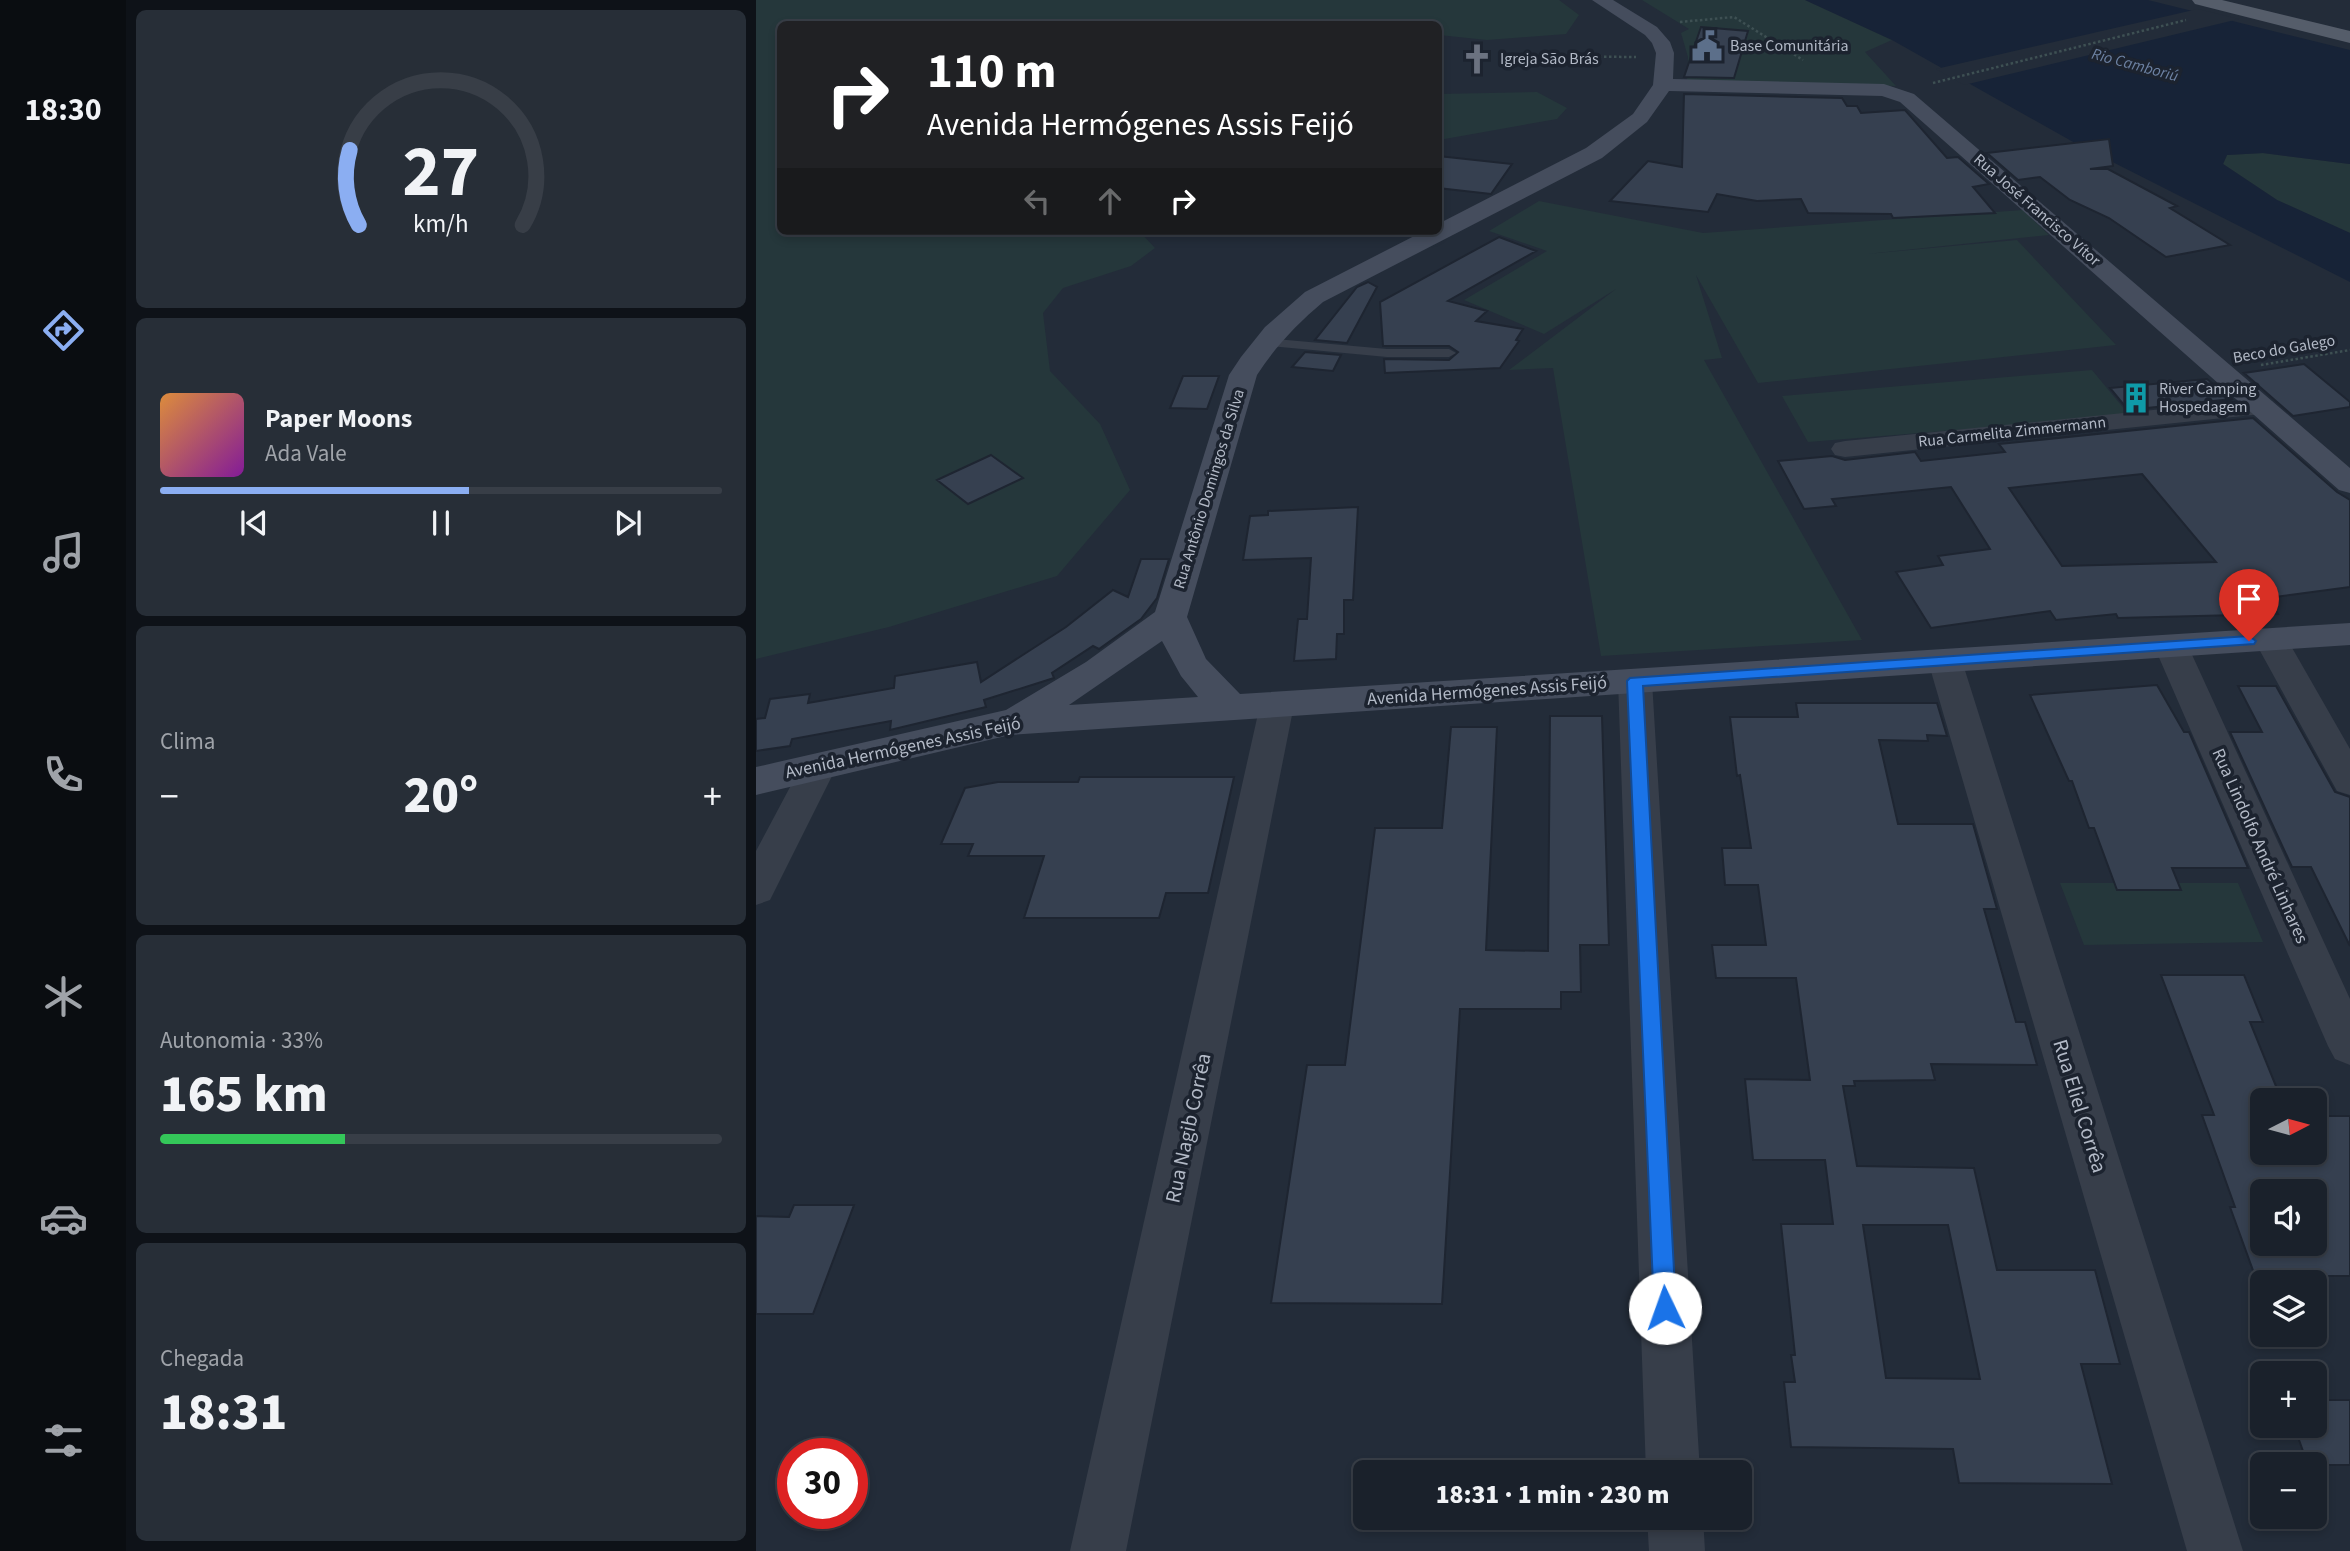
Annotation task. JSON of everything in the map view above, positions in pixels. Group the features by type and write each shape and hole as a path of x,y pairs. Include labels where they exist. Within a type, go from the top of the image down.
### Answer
{"main road":[{"path":"1601,0 1651,31 1661,42 1666,57 1663,85"},
{"path":"2202,0 2231,4 2350,37"},
{"name":"Rua José Francisco Vítor","path":"1663,85 1895,92 1913,102 2350,484"},
{"name":"Rua Antônio Domingos da Silva","path":"1442,230 1594,153 1640,118 1663,85"},
{"name":"Rua Antônio Domingos da Silva","path":"1170,617 1243,375 1264,342 1285,320 1314,297 1432,235"},
{"path":"1010,722 1125,654 1170,617 1181,649 1202,680 1232,708"},
{"name":"Avenida Hermógenes Assis Feijó","path":"756,780 1010,722 2350,634"}],"street":[{"name":"Rua Carmelita Zimmermann","path":"1844,449 2262,407"},
{"path":"2271,640 2350,781"},
{"name":"Rua Lindolfo André Linhares","path":"2171,646 2350,1046"},
{"name":"Rua Eliel Corrêa","path":"1945,661 2215,1551"},
{"path":"1635,681 1672,1460"},
{"name":"Rua Nagib Corrêa","path":"1098,1551 1277,705"},
{"path":"756,889 819,766"},
{"path":"1676,1530 1677,1551"}],"lane":[{"path":"1264,342 1387,353 1449,353"}],"path":[{"path":"1680,22 1734,18 1857,90"},
{"path":"1933,83 2194,18"},
{"path":"1508,56 1666,57"},
{"name":"Beco do Galego","path":"2222,372 2350,350"}],"shaded area":[{"path":"756,0 1559,0 1579,15 1566,34 1487,40 1442,35 1442,21 777,21 777,235 1143,235 1155,248 1131,266 1063,288 1043,313 1050,371 1100,424 1130,490 1057,576 889,627 756,659"},
{"path":"1642,0 1805,0 1892,40 1865,52 1896,86 1687,80 1688,57 1681,33 1689,29"},
{"path":"1537,92 1567,108 1557,119 1442,139 1442,94"},
{"path":"2263,153 2350,164 2350,233 2277,200 2223,164 2227,155"},
{"path":"1539,201 1703,233 2023,210 2049,235 1867,254 2017,240 2116,345 1758,383 1696,275 1722,358 1704,360 1862,640 1601,656 1553,368 1509,370 1616,289 1544,334 1464,300 1547,251 1489,231"},
{"path":"2092,370 2130,416 1808,442 1782,396"},
{"path":"2060,883 2238,883 2263,942 2084,945"}],"water":[{"name":"Rio Camboriú","path":"1805,0 2148,0 2350,50 2350,164 2263,153 2227,155 2223,164 2277,200 2350,233 2350,282 2075,143 1892,40"}],"pier":[{"path":"2198,9 2239,19 1964,85 1936,69"}],"building":[{"path":"1701,27 1748,31 1734,78 1684,77"},
{"path":"1684,94 1842,98 1847,106 1857,106 1861,113 1905,110 1947,158 1958,157 1989,184 1973,187 1995,213 1893,218 1891,214 1808,213 1801,199 1757,201 1717,194 1708,212 1610,201 1648,161 1682,167"},
{"path":"2109,139 2113,166 2090,169 2108,169 2177,206 2170,208 2230,245 2166,257 2109,218 2070,200 2040,177 2018,180 1987,153"},
{"path":"1442,156 1512,164 1491,194 1442,188"},
{"path":"1499,237 1536,251 1448,301 1487,311 1476,321 1523,329 1516,340 1519,341 1500,368 1385,373 1384,359 1449,360 1458,352 1449,346 1383,346 1380,302"},
{"path":"1368,282 1377,287 1347,343 1315,340 1357,287"},
{"path":"1305,352 1341,355 1333,371 1292,367"},
{"path":"2304,364 2350,402 2350,407 2293,416 2244,373"},
{"path":"1183,376 1219,376 1207,409 1170,408"},
{"path":"2207,379 2232,399 2128,410 2110,388"},
{"path":"2253,418 2337,492 2350,500 2350,587 2268,598 2278,614 2118,618 2116,614 2056,620 2050,611 1931,628 1896,572 1943,565 1938,556 1990,549 1951,487 1832,499 1836,506 1804,509 1778,461 1832,456 1845,460 1915,452 1921,461 2005,452 1999,444","holes":["2142,474 2216,562 2062,566 2009,488"]},
{"path":"991,455 1023,478 968,504 937,480"},
{"path":"1358,507 1353,600 1344,600 1344,634 1337,634 1336,659 1294,661 1298,619 1307,619 1311,558 1243,560 1250,516 1268,515 1268,511"},
{"path":"1141,559 1169,559 1157,598 1141,619 1099,649 1093,646 1052,673 1054,678 984,700 986,707 890,730 891,721 792,739 790,746 756,751 756,719 765,718 770,699 810,694 808,703 894,688 895,676 977,662 981,682 1066,627 1113,590 1128,597"},
{"path":"2157,685 2184,732 2189,732 2248,868 2172,868 2181,890 2117,890 2094,828 2089,828 2072,781 2069,781 2030,695"},
{"path":"2238,686 2276,686 2335,792 2350,797 2350,946 2311,867 2292,867 2230,732 2262,732"},
{"path":"1796,703 1937,703 1947,736 1927,735 1928,741 1879,740 1898,824 1973,824 1997,909 1984,909 2016,1022 2025,1022 2037,1065 1931,1064 1935,1080 1854,1081 1855,1086 1843,1086 1857,1166 1974,1168 1997,1270 2095,1270 2120,1364 2081,1364 2112,1484 1959,1483 1953,1449 1791,1447 1784,1382 1795,1382 1791,1355 1795,1355 1781,1224 1833,1224 1825,1160 1753,1160 1745,1079 1810,1080 1796,978 1716,978 1712,945 1766,945 1758,885 1725,885 1722,848 1751,848 1740,775 1737,776 1730,717 1798,717","holes":["1863,1225 1948,1225 1980,1379 1886,1378"]},
{"path":"1550,716 1602,716 1609,945 1580,945 1581,992 1561,992 1561,1009 1460,1009 1442,1304 1271,1303 1307,1065 1345,1065 1375,828 1442,828 1451,727 1497,727 1486,950 1548,951"},
{"path":"1080,777 1234,777 1208,893 1166,893 1159,918 1024,918 1044,856 968,856 973,844 941,844 965,788 998,782 1078,782"},
{"path":"2161,975 2244,975 2263,1022 2250,1022 2277,1088 2250,1088 2250,1166 2328,1166 2328,1116 2350,1116 2350,1276 2327,1276 2327,1270 2253,1270 2230,1207 2235,1207 2202,1115 2214,1115"},
{"path":"794,1205 854,1205 813,1314 756,1314 756,1216 789,1217"},
{"path":"2327,1400 2350,1400 2350,1465 2327,1465 2327,1452 2303,1452 2298,1438 2327,1438"}],"place":[{"name":"Base Comunitária","path":"1707,46"},
{"name":"Igreja São Brás","path":"1477,59"},
{"name":"River Camping Hospedagem","path":"2136,398"}],"route":[{"path":"1665,1308 1635,681 2249,641"}]}
